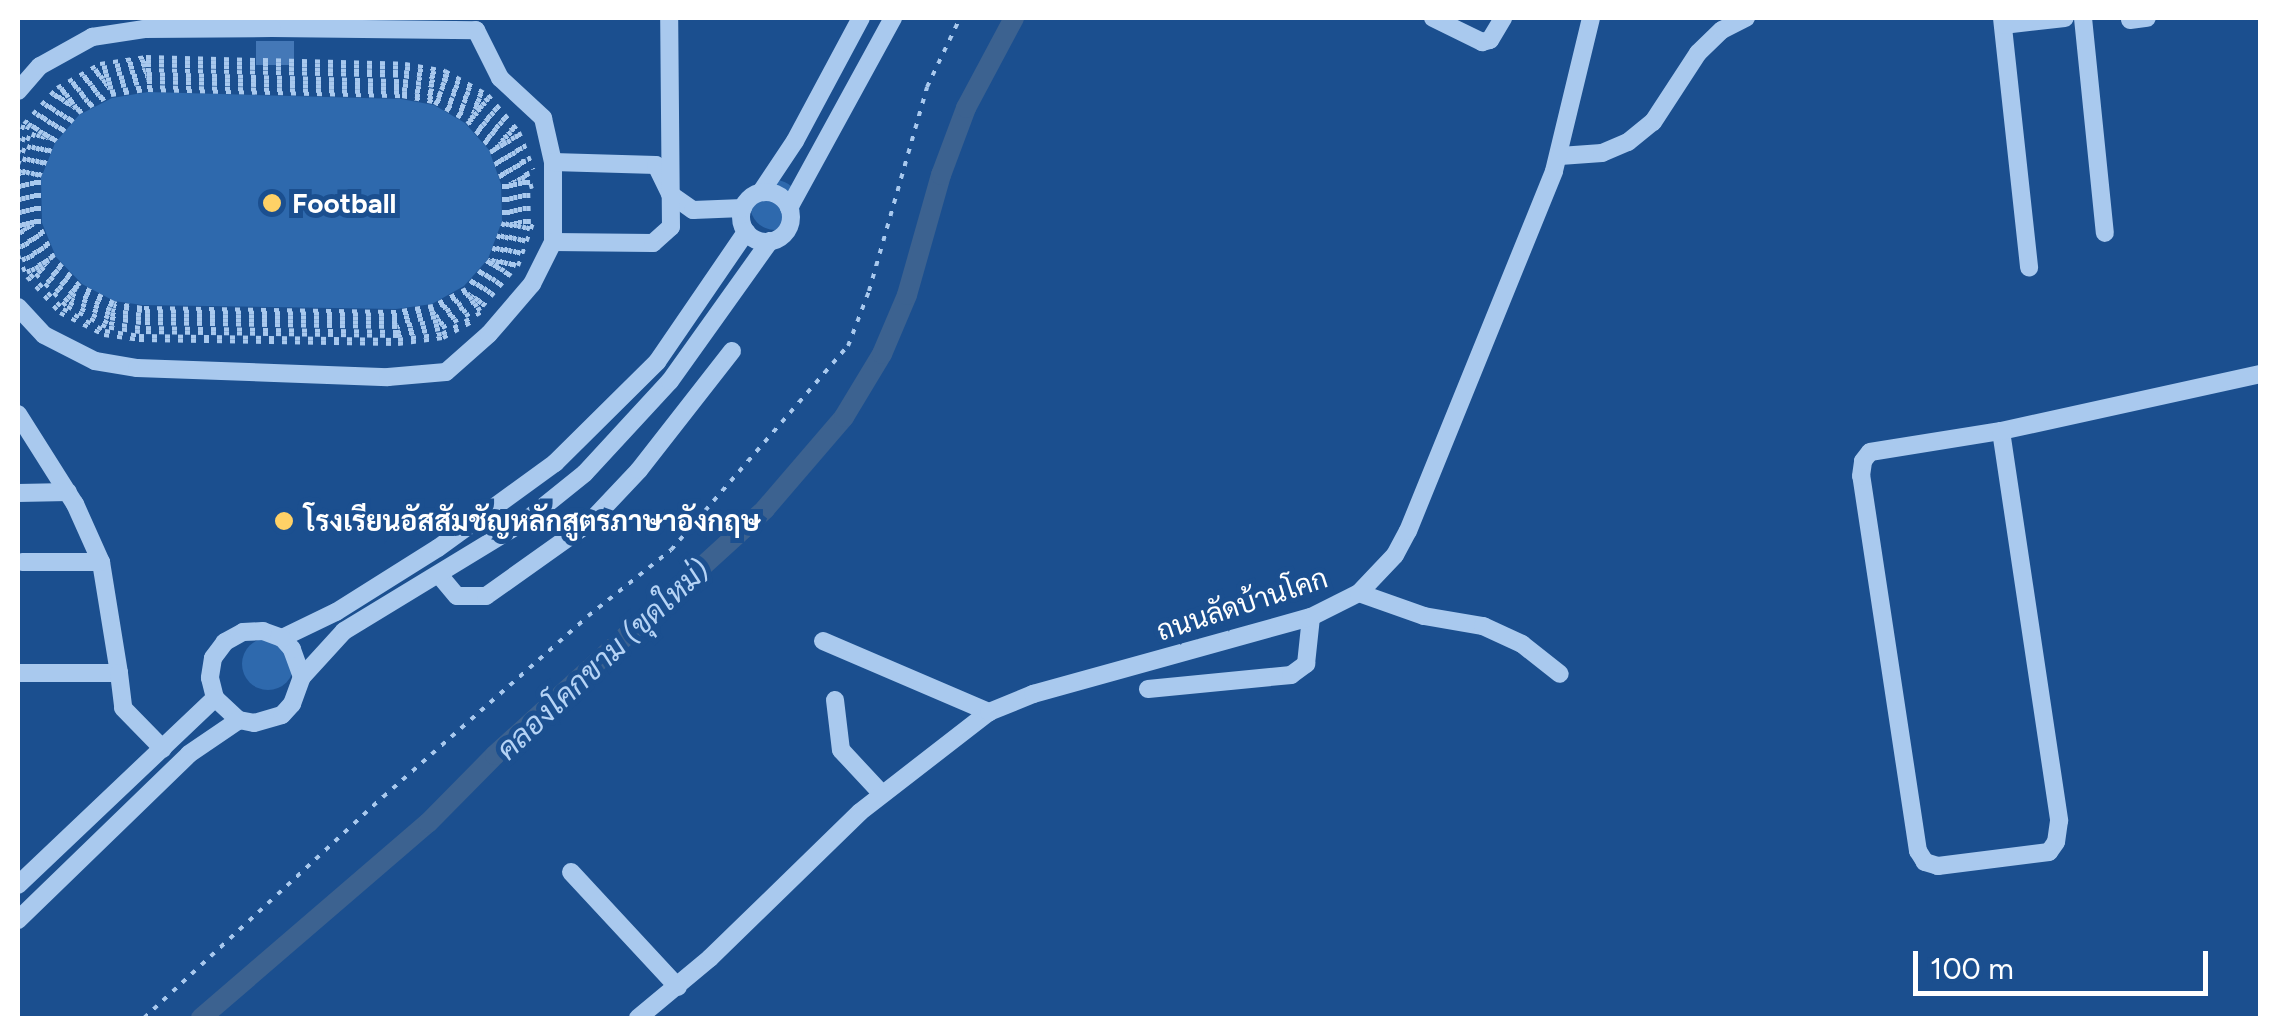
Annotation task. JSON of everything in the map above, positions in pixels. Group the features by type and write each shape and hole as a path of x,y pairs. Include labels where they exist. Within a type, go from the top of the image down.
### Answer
{"street":[{"path":"669,18 671,227"},
{"path":"282,638 336,612 438,548 555,462 657,362 796,141 861,18"},
{"path":"302,677 300,662 282,638 263,630 243,632 225,642 212,668 215,698 239,720 254,723 282,715 292,704 302,677 344,631 440,576 556,496 656,398 722,314 770,241 789,225 789,208 893,18"},
{"path":"1433,18 1482,42 1497,32 1503,18"},
{"name":"ถนนลัดบ้านโคก","path":"638,1018 678,987 882,794 990,712 1033,694 1311,617 1359,593 1395,555 1408,531 1560,156 1591,18"},
{"path":"1560,156 1602,153 1628,142 1653,122 1698,53 1722,30 1746,18"},
{"path":"2030,268 2003,21 2065,18"},
{"path":"2084,18 2105,234"},
{"path":"18,91 40,66 92,37 144,29 272,23 476,30 500,78 544,118 553,162 554,242 532,284 489,334 446,372 388,377 137,368 95,362 44,336 18,307"},
{"path":"553,162 656,165 670,194 693,210 716,210 744,222 761,241 770,241"},
{"path":"761,192 778,195 789,208"},
{"path":"554,242 653,242 693,210"},
{"path":"440,576 456,596 486,596 590,522 639,470 732,351"},
{"path":"2001,430 2059,821 2056,842 2048,852 1938,866 1925,862 1918,851 1861,476 1863,461 1870,452 2001,430 2260,374"},
{"path":"656,398 678,418"},
{"path":"18,414 27,443 68,492 101,562 123,708 163,749"},
{"path":"18,493 68,492"},
{"path":"22,562 101,562"},
{"path":"1359,593 1424,616 1484,626 1522,644 1560,674"},
{"path":"1148,689 1291,675 1306,664 1311,617"},
{"path":"823,642 990,712"},
{"path":"18,673 119,673"},
{"path":"18,885 215,698"},
{"path":"835,700 841,750 882,794"},
{"path":"18,920 189,754 239,720"},
{"path":"571,872 678,987"}],"path":[{"path":"144,1018 412,772 588,616 671,550 848,346 927,86 960,18"},
{"path":"18,142 24,124 57,88 100,64 146,57 405,64 446,71 488,95 519,132 536,178 537,227 518,278 486,314 443,338 398,344 139,340 104,335 60,313 27,277 18,255"},
{"path":"18,154 28,127 60,91 102,68 146,61 405,68 444,75 485,98 516,134 532,179 533,226 515,275 484,311 442,334 398,340 140,336 105,331 63,310 30,274 18,244"},
{"path":"18,165 32,129 62,94 103,72 146,65 404,72 442,79 482,102 512,136 528,180 529,226 511,273 481,308 440,330 398,336 140,332 106,326 66,306 34,272 18,234"},
{"path":"141,317 80,286 54,258 40,224 39,177 53,142 78,114 111,95 148,90 402,96 434,102 467,121 491,149 504,184 504,222 490,260 466,288 433,306 396,312 141,317 110,314 73,296 45,265 28,226 28,175 43,136 70,104 107,84 147,78 403,85 438,92 474,112 501,143 516,182 516,223 500,266 472,297 436,317 397,323 141,317"}],"shaded area":[{"name":"Football","path":"148,92 401,99 434,105 465,123 489,150 501,184 502,221 488,259 464,286 432,304 396,309 142,305 114,301 82,284 56,257 42,223 41,178 55,143 79,115 112,98"},
{"path":"775,180 793,187 800,205 793,223 775,230 757,223 750,205 757,187"},
{"path":"268,638 286,646 294,664 286,682 268,690 250,682 242,664 250,646"}],"building":[{"path":"256,41 294,41 294,65 256,65"}],"waterway":[{"name":"คลองโคกขาม (ขุดใหม่)","path":"201,1018 428,823 495,755 765,509 844,417 882,354 907,295 941,175 966,108 1014,18"}],"place":[{"name":"Football","path":"272,203"},
{"name":"โรงเรียนอัสสัมชัญหลักสูตรภาษาอังกฤษ","path":"284,521"}]}
